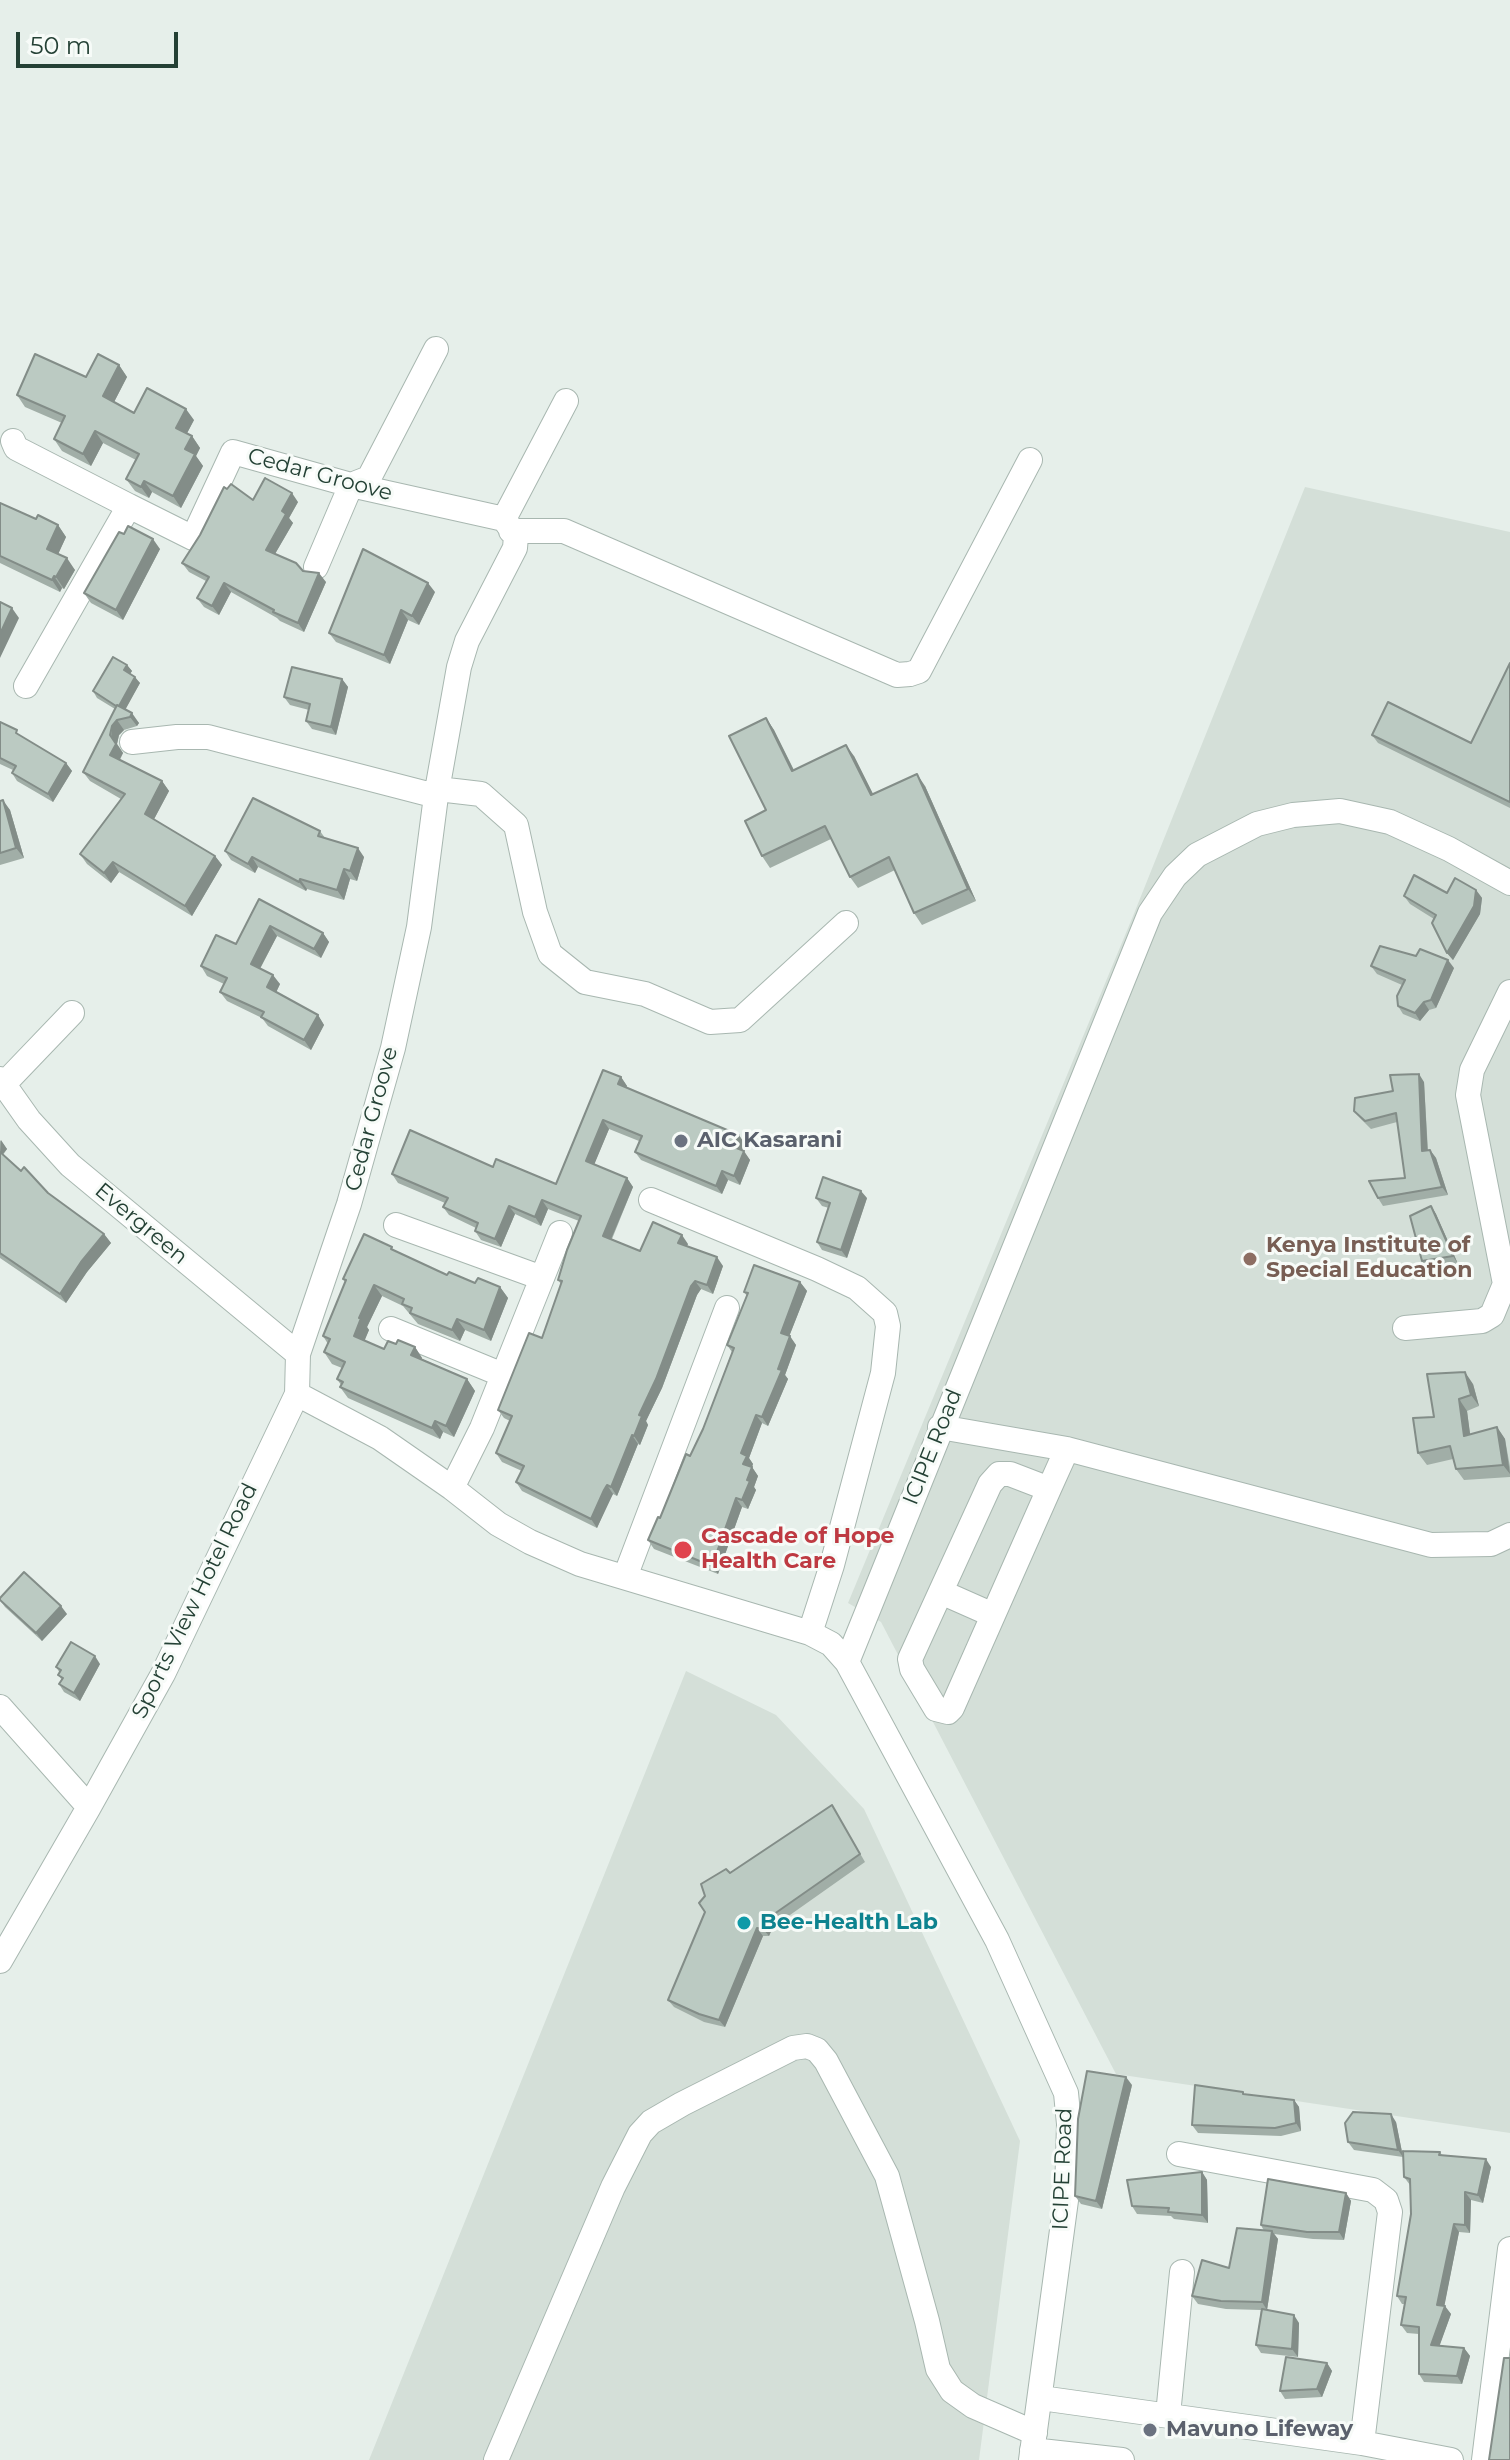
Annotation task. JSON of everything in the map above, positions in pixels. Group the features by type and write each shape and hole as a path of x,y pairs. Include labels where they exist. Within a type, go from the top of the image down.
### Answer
{"street":[{"path":"316,567 351,485 369,478 436,349"},
{"path":"566,401 508,525 564,531 897,675 919,671 1030,460"},
{"path":"13,441 16,448 129,506 26,686"},
{"name":"Cedar Groove","path":"129,506 193,538 233,452 508,525 516,536 515,548 467,641 459,667 437,792 419,927 393,1048 349,1204 298,1354 297,1394"},
{"path":"132,742 208,737 437,792 481,794 516,825 535,912 550,954 585,982 645,994 710,1022 740,1020 846,923"},
{"name":"ICIPE Road","path":"1033,2448 1067,2193 1069,2124 1066,2093 997,1940 847,1662 1150,913 1175,876 1197,855 1257,824 1293,815 1340,811 1390,822 1449,849 1510,883"},
{"path":"1405,1328 1482,1321 1492,1315 1505,1284 1468,1095 1472,1070 1500,1039 1510,992"},
{"path":"2,1082 72,1013"},
{"name":"Evergreen","path":"2,1082 29,1120 70,1165 298,1354"},
{"path":"651,1200 857,1288 885,1313 888,1326 883,1373 832,1565 810,1633"},
{"path":"396,1225 542,1278"},
{"path":"452,1488 482,1428 560,1233"},
{"path":"625,1577 727,1308"},
{"path":"391,1329 503,1375"},
{"path":"297,1394 380,1438 498,1524 530,1542 580,1564 810,1633 831,1644 847,1662"},
{"name":"Sports View Hotel Road","path":"0,1961 163,1674 297,1394"},
{"path":"940,1427 1067,1449 1431,1545 1491,1544 1510,1535"},
{"path":"1049,1489 1010,1474 999,1474 990,1484 909,1663 936,1709 948,1712 952,1708 1067,1449"},
{"path":"941,1592 993,1615"},
{"path":"0,1707 89,1807"},
{"path":"496,2460 629,2151 640,2134 651,2122 682,2104 793,2048 807,2046 817,2050 826,2061 887,2176 938,2369 952,2391 1033,2448 1122,2460"},
{"path":"1179,2154 1373,2190 1386,2200 1390,2212 1362,2443"},
{"path":"1484,2460 1510,2249"},
{"path":"1168,2415 1182,2272"},
{"path":"1041,2398 1362,2443 1447,2460"}],"shaded area":[{"name":"Kenya Institute of Special Education","path":"1305,487 1510,532 1510,2133 1116,2074 881,1622 848,1603 1133,916"},
{"path":"686,1671 776,1715 864,1809 1020,2141 979,2460 369,2460"}],"building":[{"path":"35,354 86,377 98,354 119,365 103,396 134,413 147,388 186,409 176,428 192,436 185,449 195,454 173,496 144,481 141,487 126,479 139,454 95,431 83,454 54,439 65,416 17,395"},
{"path":"265,478 292,493 282,511 286,514 266,550 296,563 303,571 319,573 298,623 224,583 212,606 197,598 209,577 182,563 224,487 227,489 231,484 253,500"},
{"path":"0,503 58,525 47,549 67,558 52,580 0,556"},
{"path":"128,526 153,539 116,610 84,593 119,532 124,534"},
{"path":"363,549 428,583 412,616 401,610 384,655 329,633"},
{"path":"0,602 12,608 0,634"},
{"path":"113,657 127,665 124,670 135,677 119,706 93,691"},
{"path":"1510,663 1510,802 1372,735 1388,702 1471,743"},
{"path":"292,667 342,679 331,727 306,721 310,704 284,697"},
{"path":"117,705 132,713 112,726 110,735 116,744 110,755 162,781 145,814 215,856 185,906 113,862 104,873 80,854 125,794 83,772"},
{"path":"766,718 792,771 846,745 871,795 917,774 968,889 914,913 889,857 850,877 825,826 762,856 745,821 766,810 729,736"},
{"path":"0,722 66,763 48,794 12,773 16,766 0,758"},
{"path":"253,798 320,831 318,836 358,848 350,871 344,869 337,890 300,879 299,882 252,857 248,864 225,851"},
{"path":"3,800 16,848 0,853 0,801"},
{"path":"1414,875 1447,893 1455,878 1476,890 1474,906 1447,953 1432,923 1436,915 1404,896"},
{"path":"259,899 323,933 314,949 270,926 251,964 273,975 267,987 318,1015 304,1040 261,1017 264,1012 220,992 227,978 201,966 216,935 236,944"},
{"path":"1380,946 1416,956 1420,949 1448,960 1431,1000 1424,1002 1415,1013 1398,1006 1397,996 1405,980 1371,966"},
{"path":"603,1070 621,1077 618,1084 739,1135 734,1147 744,1151 734,1176 722,1171 716,1186 635,1152 642,1136 603,1120 586,1161 627,1178 603,1236 640,1251 653,1222 682,1235 678,1243 717,1257 707,1285 695,1281 691,1286 639,1415 642,1416 634,1436 611,1487 607,1485 591,1519 516,1482 524,1466 496,1453 512,1416 498,1410 529,1333 542,1338 562,1281 558,1280 567,1250 581,1216 542,1200 535,1217 509,1206 495,1239 475,1231 478,1223 443,1207 448,1198 392,1174 410,1130 493,1167 496,1159 556,1184"},
{"path":"1419,1074 1422,1151 1430,1150 1442,1187 1378,1198 1369,1181 1405,1178 1396,1113 1365,1121 1354,1111 1355,1098 1393,1091 1390,1075"},
{"path":"0,1152 21,1171 24,1167 48,1193 104,1234 60,1294 0,1253"},
{"path":"823,1177 861,1191 841,1250 817,1242 830,1203 816,1198"},
{"path":"1431,1206 1453,1256 1422,1261 1410,1216"},
{"path":"364,1234 447,1275 449,1272 475,1283 478,1278 500,1287 484,1330 457,1319 452,1330 410,1313 412,1308 402,1304 404,1299 374,1285 359,1318 354,1336 384,1349 388,1341 396,1344 398,1340 415,1347 411,1355 467,1379 446,1426 435,1421 432,1428 340,1387 343,1382 337,1379 345,1362 324,1352 330,1339 323,1336 346,1280 343,1279"},
{"path":"754,1265 800,1282 781,1333 790,1336 778,1369 782,1370 762,1417 756,1415 741,1453 747,1456 743,1464 752,1467 747,1480 750,1481 742,1500 736,1498 712,1566 648,1540 686,1454 690,1456 703,1429 734,1348 727,1345 748,1293 744,1292"},
{"path":"1465,1372 1471,1395 1459,1399 1464,1436 1497,1427 1503,1465 1456,1469 1450,1446 1418,1453 1413,1418 1434,1417 1427,1374"},
{"path":"24,1572 61,1606 36,1633 0,1600"},
{"path":"71,1642 95,1656 74,1693 59,1684 63,1678 58,1675 61,1670 56,1667"},
{"name":"Bee-Health Lab","path":"832,1805 860,1854 767,1919 763,1929 757,1928 719,2020 668,2000 705,1912 699,1903 705,1896 701,1884 726,1869 730,1873"},
{"path":"1087,2071 1126,2077 1096,2201 1075,2196 1078,2119"},
{"path":"1195,2085 1294,2100 1296,2123 1275,2128 1192,2125"},
{"path":"1353,2112 1391,2114 1398,2150 1348,2142 1345,2123"},
{"path":"1403,2151 1440,2152 1439,2155 1486,2159 1478,2195 1465,2192 1465,2225 1454,2224 1437,2305 1445,2306 1431,2345 1464,2348 1457,2376 1419,2374 1419,2327 1401,2325 1406,2297 1397,2296 1411,2214 1410,2179 1404,2177"},
{"path":"1202,2172 1202,2215 1168,2212 1169,2208 1132,2206 1127,2180"},
{"path":"1268,2179 1346,2193 1339,2232 1307,2232 1261,2225"},
{"path":"1237,2228 1272,2231 1262,2302 1221,2301 1192,2296 1202,2260 1229,2268"},
{"path":"1262,2309 1294,2315 1292,2349 1256,2345"},
{"path":"1286,2357 1327,2363 1317,2389 1280,2391"},
{"path":"1504,2358 1510,2358 1510,2460 1489,2460"}],"place":[{"name":"AIC Kasarani","path":"681,1141"},
{"name":"Kenya Institute of Special Education","path":"1250,1259"},
{"name":"Cascade of Hope Health Care","path":"683,1550"},
{"name":"Bee-Health Lab","path":"744,1923"},
{"name":"Mavuno Lifeway","path":"1150,2430"}]}
